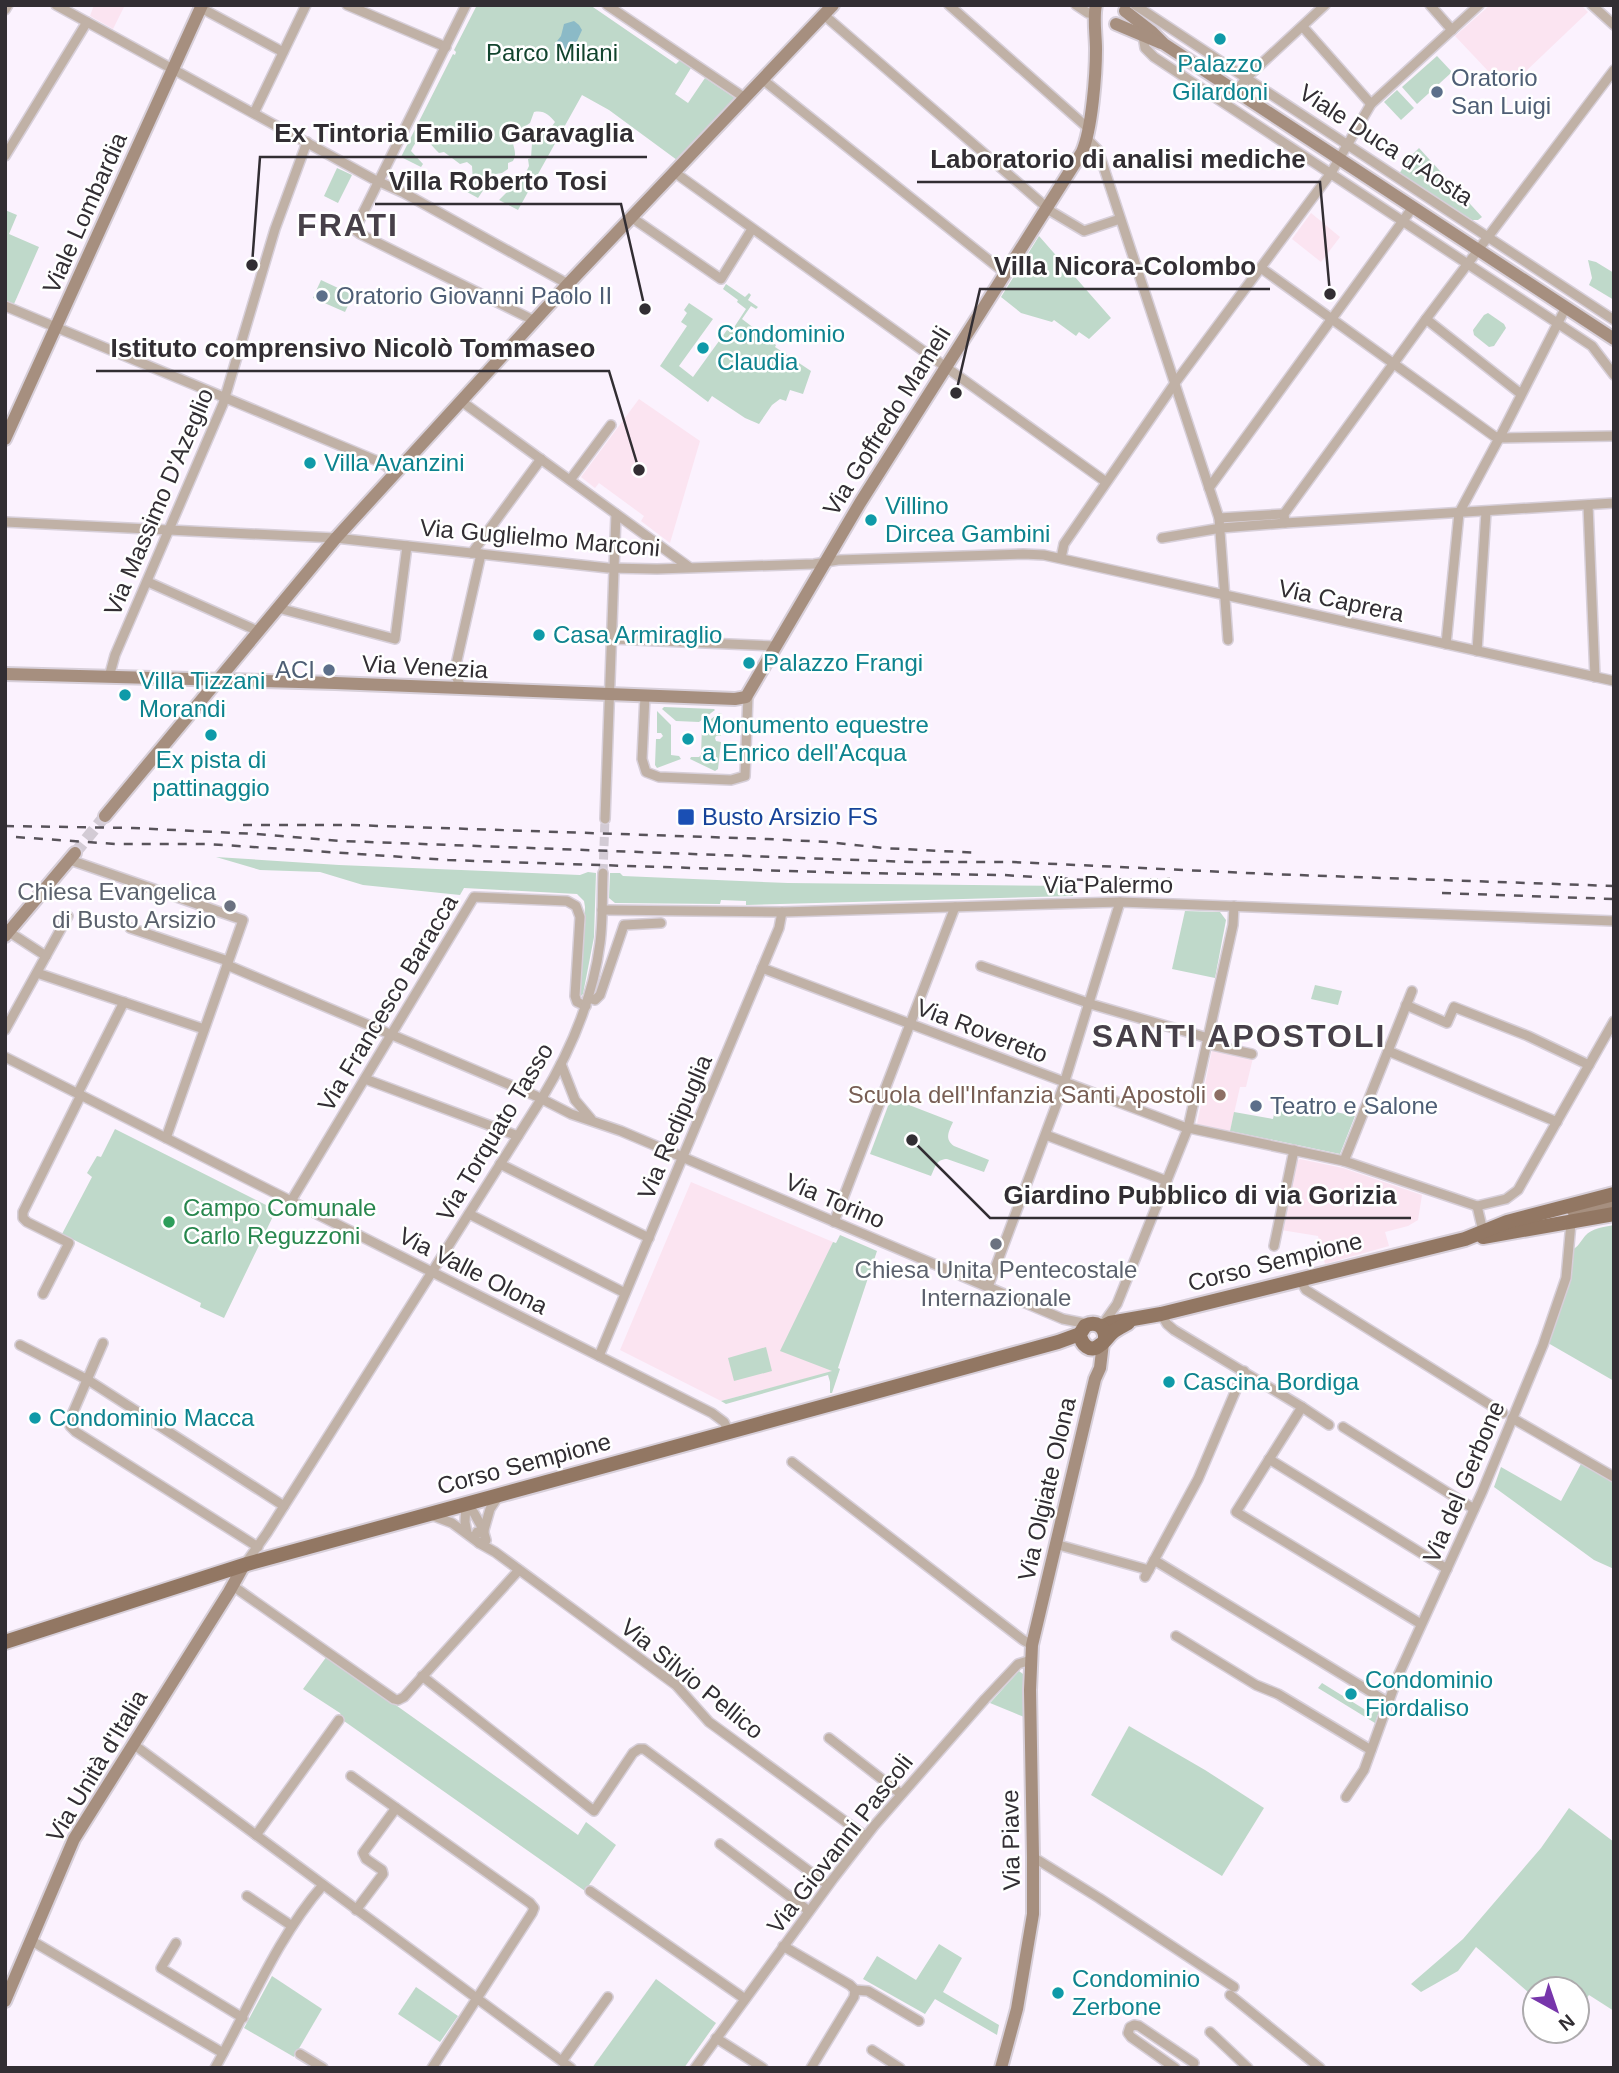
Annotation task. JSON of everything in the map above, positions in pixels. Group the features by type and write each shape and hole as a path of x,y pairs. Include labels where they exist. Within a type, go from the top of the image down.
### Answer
{"main road":[{"name":"Corso Sempione","path":"1468,1238 1526,1216 1614,1194"},
{"name":"Corso Sempione","path":"5,1642 244,1564 1058,1342 1092,1335 1133,1320 1468,1238 1500,1235 1614,1214"}],"street":[{"path":"5,10 8,5"},
{"path":"56,5 568,284"},
{"path":"254,113 306,5"},
{"path":"347,5 446,47"},
{"path":"466,5 356,225 356,230 535,321"},
{"path":"607,5 745,98"},
{"path":"950,5 1088,134 1098,150 1220,523 1228,640"},
{"path":"1076,5 1088,13 1095,9"},
{"path":"1237,91 1246,78 1325,5"},
{"path":"1430,5 1452,30"},
{"path":"1060,558 1064,544 1175,383 1331,173 1371,104 1479,5"},
{"path":"1592,5 1614,25"},
{"path":"202,6 283,52"},
{"name":"Viale Lombardia","path":"5,439 202,6"},
{"name":"Via Goffredo Mameli","path":"1096,53 1102,37 1121,20 1128,7"},
{"name":"Viale Duca d'Aosta","path":"1128,7 1150,9 1246,78 1614,320"},
{"name":"Viale Duca d'Aosta","path":"1128,7 1164,44"},
{"name":"Via Goffredo Mameli","path":"748,695 824,562 1079,157 1088,134 1096,53 1095,9"},
{"name":"Viale Duca d'Aosta","path":"1095,9 1102,24 1114,24 1164,44 1614,339"},
{"path":"105,817 336,538 568,284 828,10 1046,208 1081,231 1120,219"},
{"path":"5,156 87,22"},
{"path":"1303,27 1371,104"},
{"name":"Viale Duca d'Aosta","path":"1143,36 1145,48 1152,55 1558,322 1595,348 1614,374"},
{"path":"1284,518 1426,319 1614,70"},
{"path":"762,79 1005,273"},
{"name":"Via Massimo D'Azeglio","path":"109,677 113,659 225,398 280,215 307,142"},
{"path":"674,172 1106,482"},
{"path":"1209,488 1413,207"},
{"path":"1437,223 1445,209"},
{"path":"631,218 721,279 752,229"},
{"path":"1261,268 1499,438 1614,436"},
{"path":"5,306 382,463 395,473"},
{"path":"1446,644 1459,513 1566,307"},
{"path":"1426,319 1521,394"},
{"path":"461,401 690,568"},
{"path":"570,481 611,425"},
{"path":"463,689 455,669 477,554 541,459"},
{"path":"1162,538 1220,523 1284,518 1486,512 1614,503"},
{"path":"1588,505 1595,677"},
{"path":"1477,651 1486,512"},
{"path":"605,819 616,514"},
{"name":"Via Guglielmo Marconi","path":"5,522 336,538 614,568 690,568 1023,554 1060,558"},
{"path":"278,608 395,639 407,546"},
{"path":"657,569 669,564 673,556"},
{"name":"Via Caprera","path":"1060,558 1614,681"},
{"path":"148,582 258,631"},
{"path":"612,639 776,646"},
{"name":"Via Venezia","path":"5,674 740,699 748,695"},
{"path":"645,696 642,759 646,772 659,777 731,780 745,776 748,695"},
{"path":"46,956 7,934 72,856 243,920 166,1138"},
{"name":"Via Torquato Tasso","path":"244,1564 284,1506 561,1064 587,1002 600,944 603,873"},
{"name":"Via Francesco Baracca","path":"291,1201 474,897 566,901 576,906 580,917 575,998 579,1003 587,1002"},
{"path":"988,1287 1065,1082 1120,902"},
{"name":"Via Palermo","path":"602,910 782,912 1120,902 1614,922"},
{"path":"834,1222 955,906"},
{"path":"1092,1335 1117,1304 1188,1128 1233,925 1234,906"},
{"name":"Via Redipuglia","path":"599,1356 779,928 782,912"},
{"path":"5,1030 68,916"},
{"path":"587,1002 600,995 624,926 661,923"},
{"name":"Via Torino","path":"130,928 227,963 542,1098 566,1112 683,1157 1063,1319 1092,1335"},
{"path":"981,966 1252,1054"},
{"name":"Via Rovereto","path":"762,968 1188,1128 1345,1161 1477,1206"},
{"path":"37,974 204,1029"},
{"path":"1345,1161 1412,991"},
{"path":"43,1294 69,1243 27,1222 23,1218 23,1212 124,1002"},
{"path":"1406,1006 1447,1023 1454,1007 1528,1036 1589,1065"},
{"path":"1614,1021 1515,1194 1477,1206 1486,1230 1614,1202"},
{"path":"1388,1051 1557,1122"},
{"name":"Via Valle Olona","path":"5,1056 712,1413 724,1422 729,1432"},
{"path":"561,1064 575,1100 592,1120"},
{"path":"365,1079 518,1136"},
{"path":"1046,1135 1167,1181"},
{"path":"1274,1246 1294,1150"},
{"path":"500,1164 649,1238"},
{"path":"468,1214 625,1293"},
{"name":"Via del Gerbone","path":"1346,1797 1364,1770 1398,1675 1474,1510 1543,1345 1564,1284 1571,1223"},
{"path":"1300,1280 1306,1290 1503,1413"},
{"path":"1117,1304 1122,1315 1133,1320"},
{"path":"1161,1314 1174,1330 1329,1425"},
{"name":"Via Olgiate Olona","path":"1040,1609 1095,1379 1092,1335"},
{"path":"103,1343 70,1426 258,1547"},
{"path":"20,1345 88,1380 284,1506"},
{"path":"1055,1544 1147,1573 1198,1479 1244,1371"},
{"path":"1302,1407 1236,1512 1421,1624"},
{"path":"1512,1418 1614,1476"},
{"path":"1343,1427 1474,1510"},
{"path":"1269,1459 1447,1569"},
{"path":"792,1462 1032,1644"},
{"path":"466,1504 465,1522 479,1536 490,1509 500,1494"},
{"name":"Via Silvio Pellico","path":"466,1504 479,1536"},
{"name":"Via Silvio Pellico","path":"429,1514 479,1536 495,1552 676,1685 709,1722 865,1836"},
{"path":"1154,1560 1389,1703"},
{"name":"Via Unità d'Italia","path":"5,2001 74,1839 233,1586 244,1564"},
{"path":"233,1586 398,1700 519,1570"},
{"name":"Via Piave","path":"1002,2068 1030,1939 1033,1905 1031,1660 1040,1609"},
{"path":"1175,1636 1371,1750"},
{"name":"Via Giovanni Pascoli","path":"695,2068 865,1836 1016,1666 1022,1661 1031,1660"},
{"path":"422,1676 594,1811 633,1753 644,1749 828,1885"},
{"path":"256,1835 340,1720"},
{"path":"829,1738 901,1794"},
{"path":"133,1744 571,2068"},
{"path":"351,1776 534,1908 432,2068"},
{"path":"356,1910 383,1874 363,1853 396,1808"},
{"path":"720,1844 809,1911"},
{"path":"1033,1857 1099,1898 1232,1991 1320,2068"},
{"path":"215,2068 292,1926 323,1885"},
{"path":"590,1891 745,1999"},
{"path":"247,1896 292,1926"},
{"path":"32,1941 223,2053"},
{"path":"176,1943 161,1968 243,2018"},
{"path":"783,1946 855,1990 870,1992 919,2021"},
{"path":"811,2068 854,1997 855,1990"},
{"path":"562,2061 608,1997"},
{"path":"1175,2068 1131,2037 1128,2033 1130,2027 1139,2026 1194,2063"},
{"path":"1210,2032 1248,2068"},
{"path":"716,2038 763,2068"},
{"path":"872,2050 900,2068"},
{"path":"300,2054 323,2068"}],"shaded area":[{"path":"94,5 125,5 113,29 90,16"},
{"path":"1490,5 1581,5 1588,12 1506,90 1455,36"},
{"path":"1311,213 1340,237 1321,262 1292,239"},
{"path":"639,399 700,441 670,543 641,521 644,516 599,483 595,488 581,477"},
{"name":"Scuola dell'Infanzia Santi Apostoli","path":"1212,1050 1253,1058 1246,1087 1240,1087 1230,1131 1197,1124"},
{"path":"1300,1159 1343,1168 1422,1195 1418,1220 1408,1226 1385,1232 1389,1246 1325,1264 1318,1236 1281,1230 1295,1162"},
{"path":"691,1182 833,1242 828,1253 838,1370 721,1401 620,1350"}],"green space":[{"name":"Parco Milani","path":"477,5 590,5 676,64 680,60 691,68 675,94 688,103 705,78 735,98 677,160 609,110 582,95 518,210 499,200 517,182 521,183 529,166 532,143 555,122 546,114 534,112 530,123 521,129 519,138 513,143 515,156 513,161 508,163 508,169 496,174 495,181 484,181 484,189 478,198 458,187 473,182 472,166 467,162 460,164 444,152 439,153 425,138 419,139 411,151 423,164 421,167 401,157 453,54 455,55 454,50"},
{"path":"1437,56 1452,72 1417,104 1402,87"},
{"path":"1397,90 1414,108 1401,120 1384,102"},
{"path":"1419,148 1482,217 1472,220 1399,174"},
{"path":"337,168 352,175 338,203 324,196"},
{"path":"5,210 17,215 9,234 39,247 14,304 5,300"},
{"path":"1039,236 1111,318 1089,339 1079,332 1076,336 1054,320 1052,322 1021,313 1001,297"},
{"path":"1588,260 1614,273 1614,300 1589,285 1592,278"},
{"path":"321,280 353,295 345,312 313,298"},
{"path":"726,284 745,297 749,293 751,295 748,300 758,307 756,309 751,306 742,319 776,345 775,347 811,371 803,394 790,390 786,401 780,399 772,405 759,424 712,396 708,402 660,366 687,326 681,322 689,303 713,319 679,366 693,377 727,330 731,332 746,309 723,289"},
{"path":"1488,313 1506,328 1494,346 1489,347 1474,335 1473,330"},
{"path":"662,709 715,710 699,722 676,721"},
{"path":"657,711 671,725 671,755 681,759 657,768 656,739 663,736 657,733"},
{"path":"719,713 722,714 721,736 715,738 721,742 718,769 715,771 690,759 701,755 702,726"},
{"path":"216,857 339,865 580,875 596,873 594,937 583,994 581,996 580,992 585,907 584,901 577,894 464,888 460,895 363,885 320,872 260,870"},
{"path":"610,873 620,873 623,876 788,883 1074,886 1073,896 746,905 746,901 721,900 720,904 615,903 609,898"},
{"path":"1185,911 1220,912 1226,920 1215,978 1172,969"},
{"path":"1315,985 1342,991 1338,1005 1311,999"},
{"path":"891,1098 953,1122 948,1135 949,1141 954,1146 989,1160 984,1172 943,1159 938,1162 931,1176 870,1154"},
{"path":"1277,1100 1355,1116 1340,1154 1230,1131 1234,1112 1273,1119"},
{"name":"Campo Comunale Carlo Reguzzoni","path":"115,1129 276,1210 224,1318 200,1307 201,1303 62,1234 92,1177 87,1173 97,1156 101,1157"},
{"path":"1614,1225 1614,1381 1548,1343 1563,1298 1572,1250 1591,1231"},
{"path":"840,1235 877,1251 832,1393 828,1375 726,1404 721,1401 832,1371 780,1351 833,1242 836,1243"},
{"path":"766,1347 772,1371 734,1381 728,1358"},
{"path":"1582,1462 1614,1480 1614,1569 1594,1560 1494,1487 1501,1467 1561,1501"},
{"path":"327,1656 578,1835 586,1822 616,1845 585,1891 344,1721 340,1713 303,1689"},
{"path":"1019,1671 1023,1674 1024,1717 990,1703"},
{"path":"1322,1683 1372,1714 1378,1705 1381,1706 1375,1723 1318,1688"},
{"path":"1129,1726 1264,1808 1222,1876 1091,1795"},
{"path":"1569,1808 1614,1842 1614,2011 1591,1996 1591,1975 1521,1975 1521,1986 1476,1947 1458,1971 1421,1992 1411,1984 1463,1939 1541,1848"},
{"path":"939,1944 962,1958 943,1992 999,2025 997,2035 935,1999 925,2014 863,1979 877,1956 916,1980"},
{"path":"272,1976 322,2009 294,2057 244,2028"},
{"path":"656,1979 716,2023 684,2068 592,2068"},
{"path":"416,1987 458,2016 440,2042 398,2014"}],"water":[{"path":"574,21 582,30 576,43 580,58 573,64 567,62 554,45 561,36 564,24"}],"tunnel":[{"path":"75,853 105,816"},
{"path":"603,873 605,819"}],"railway":[{"path":"243,825 352,825 767,839 980,853"},
{"path":"5,826 133,828 342,841 910,862 1013,862 1614,886"},
{"path":"16,837 116,844 208,844 448,860 1003,875 1087,880 1170,879"},
{"path":"1442,893 1614,899"}],"place":[{"name":"Palazzo Gilardoni","path":"1220,39"},
{"name":"Oratorio San Luigi","path":"1437,92"},
{"name":"Ex Tintoria Emilio Garavaglia","path":"252,265"},
{"name":"Laboratorio di analisi mediche","path":"1330,294"},
{"name":"Oratorio Giovanni Paolo II","path":"322,296"},
{"name":"Villa Roberto Tosi","path":"645,309"},
{"name":"Condominio Claudia","path":"703,348"},
{"name":"Villa Nicora-Colombo","path":"956,393"},
{"name":"Villa Avanzini","path":"310,463"},
{"name":"Istituto comprensivo Nicolò Tommaseo","path":"639,470"},
{"name":"Villino Dircea Gambini","path":"871,520"},
{"name":"Casa Armiraglio","path":"539,635"},
{"name":"Palazzo Frangi","path":"749,663"},
{"name":"ACI","path":"329,670"},
{"name":"Villa Tizzani Morandi","path":"125,695"},
{"name":"Ex pista di pattinaggio","path":"211,735"},
{"name":"Monumento equestre a Enrico dell'Acqua","path":"688,739"},
{"name":"Busto Arsizio FS","path":"686,817"},
{"name":"Chiesa Evangelica di Busto Arsizio","path":"230,906"},
{"name":"Scuola dell'Infanzia Santi Apostoli","path":"1220,1095"},
{"name":"Teatro e Salone","path":"1256,1106"},
{"name":"Giardino Pubblico di via Gorizia","path":"912,1140"},
{"name":"Campo Comunale Carlo Reguzzoni","path":"169,1222"},
{"name":"Chiesa Unita Pentecostale Internazionale","path":"996,1244"},
{"name":"Cascina Bordiga","path":"1169,1382"},
{"name":"Condominio Macca","path":"35,1418"},
{"name":"Condominio Fiordaliso","path":"1351,1694"},
{"name":"Condominio Zerbone","path":"1058,1993"}],"district":[{"name":"FRATI","path":"348,225"},
{"name":"SANTI APOSTOLI","path":"1239,1036"}]}
